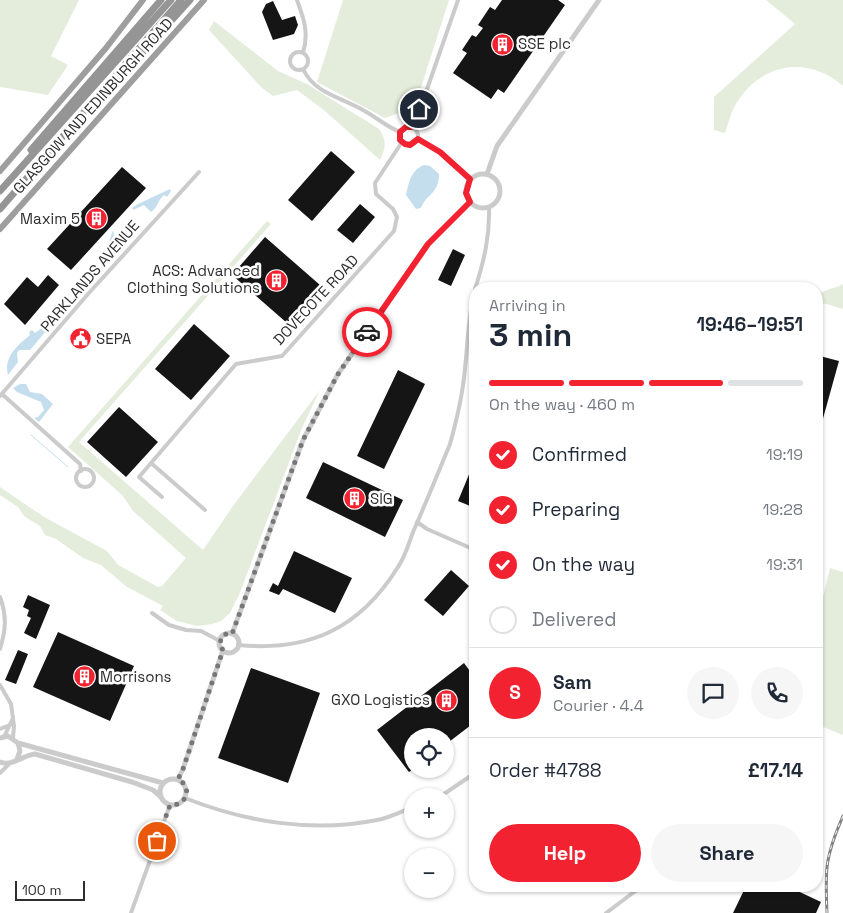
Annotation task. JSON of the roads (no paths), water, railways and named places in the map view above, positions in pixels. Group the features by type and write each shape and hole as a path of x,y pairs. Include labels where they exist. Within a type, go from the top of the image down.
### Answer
{"highway":[{"name":"GLASGOW AND EDINBURGH ROAD","path":"0,171 106,48 144,0"},
{"path":"0,187 161,0"},
{"path":"0,191 171,0"},
{"path":"0,209 181,0"},
{"path":"26,179 190,0"},
{"name":"GLASGOW AND EDINBURGH ROAD","path":"0,229 204,0"}],"street":[{"path":"297,0 306,26 304,53 307,56 308,62 303,69"},
{"path":"411,127 426,95 458,0"},
{"path":"487,174 497,146 599,0"},
{"path":"303,69 294,68 290,61 295,54 304,53"},
{"path":"303,69 308,80 319,89 362,109 400,132"},
{"path":"400,132 406,127 411,127 418,132 418,139"},
{"path":"400,132 402,142 410,145 418,139"},
{"path":"418,139 440,152 470,179"},
{"name":"DOVECOTE ROAD","path":"162,498 139,477 236,364 282,356 394,231 398,224 397,217 393,209 376,194 374,183 402,142"},
{"name":"PARKLANDS AVENUE","path":"1,395 88,294 199,172"},
{"path":"478,174 487,174 497,181 500,192 496,201 489,207 478,208 470,202 466,193 470,179 478,174"},
{"path":"232,634 303,440 338,374 428,244 470,202"},
{"path":"478,282 486,257 490,227 489,207"},
{"path":"238,646 238,640 232,634 226,634 220,641 220,646 223,650 231,652 238,646 259,647 301,644 342,626 369,604 399,566 456,424 465,369 469,325"},
{"path":"1,395 80,464 81,470 76,477 78,484 84,488 90,486 94,480 93,474 87,469 81,470"},
{"path":"151,463 206,510"},
{"path":"417,522 427,529 469,547"},
{"path":"0,597 6,618 5,632 0,649"},
{"path":"152,613 169,625 201,632 220,641"},
{"path":"178,779 223,650"},
{"path":"0,685 11,704 13,738"},
{"path":"13,718 2,737 13,738 18,742 163,783"},
{"path":"0,729 10,725"},
{"path":"17,759 20,751 18,742"},
{"path":"0,773 17,759 35,754 132,782 153,790 170,805 179,804 185,798 186,789 182,781 170,778 163,783 160,796"},
{"path":"0,762 9,764"},
{"path":"453,788 469,777"},
{"path":"185,798 240,816 282,824 341,824 378,820 404,810"},
{"path":"131,913 170,805"},
{"path":"606,913 634,892"}],"water":[{"path":"424,165 430,166 439,174 438,181 435,190 426,199 421,208 416,209 406,195 413,173"},
{"path":"170,189 171,191 167,197 164,195 151,212 144,205 133,210 132,208 138,204"},
{"path":"113,230 112,242 117,250 113,258 102,270 101,266"},
{"path":"49,323 52,324 30,350 19,350 17,353 18,362 8,375 8,363 13,352 30,335 29,332 32,330 35,333"},
{"path":"20,384 26,384 30,392 42,394 53,404 39,422 34,418 38,417 44,410 41,402 17,392 13,388"}],"waterway":[{"path":"31,435 68,467"}],"railway":[{"path":"827,913 826,874 833,842 843,816"}],"place":[{"name":"SSE plc","path":"502,44"},
{"name":"Maxim 5","path":"96,219"},
{"name":"ACS: Advanced Clothing Solutions","path":"276,280"},
{"name":"SEPA","path":"80,339"},
{"name":"SIG","path":"354,499"},
{"name":"Morrisons","path":"84,677"},
{"name":"GXO Logistics","path":"446,700"}]}
